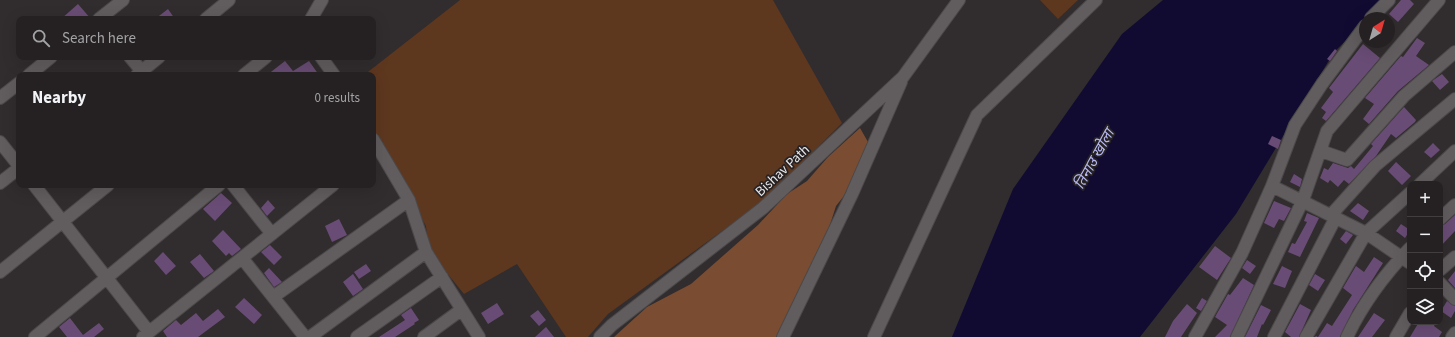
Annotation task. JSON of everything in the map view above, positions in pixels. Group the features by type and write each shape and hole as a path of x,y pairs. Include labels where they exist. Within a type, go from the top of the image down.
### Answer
{"street":[{"path":"104,16 123,0"},
{"path":"210,16 229,0"},
{"path":"312,16 322,0"},
{"name":"Bishav Path","path":"600,337 612,324 763,208 903,77 959,0"},
{"path":"874,337 977,115 1096,0"},
{"path":"1377,12 1389,0"},
{"path":"1236,337 1303,200 1327,131 1439,0"},
{"path":"1195,337 1242,253 1272,186 1295,125 1322,84 1359,34"},
{"path":"1321,151 1347,160 1404,96 1455,52"},
{"path":"33,72 48,60"},
{"path":"132,60 140,72"},
{"path":"143,72 156,60"},
{"path":"248,72 262,60"},
{"path":"323,60 332,72"},
{"path":"783,337 852,194 903,77"},
{"path":"0,98 16,85"},
{"path":"1274,337 1333,216 1375,166 1455,99"},
{"path":"0,142 16,163"},
{"path":"376,149 409,200 426,252 479,337"},
{"path":"1423,181 1455,151"},
{"path":"0,183 16,170"},
{"path":"1272,186 1303,200 1366,233 1405,260 1358,312 1347,337"},
{"path":"36,188 107,278 146,335 329,188"},
{"path":"0,272 104,188"},
{"path":"36,337 215,188"},
{"path":"235,188 272,234"},
{"path":"1306,337 1366,233 1407,196"},
{"path":"273,297 409,200"},
{"path":"1442,217 1455,204"},
{"path":"310,337 426,252"},
{"path":"1443,267 1455,257"},
{"path":"242,258 305,337"},
{"path":"357,337 442,277"},
{"path":"1443,286 1455,299"},
{"path":"424,337 461,310"},
{"path":"1396,337 1407,318"},
{"path":"1452,337 1455,332"}],"shaded area":[{"path":"460,0 773,0 842,123 766,199 608,314 588,337 566,337 517,264 464,294 429,251 426,226 376,136 376,72 368,72"},
{"path":"1040,0 1078,0 1058,19"},
{"path":"860,128 868,142 851,187 836,206 828,231 779,337 614,337 647,307 691,284 758,225 787,194 807,181 828,157"}],"water":[{"name":"तिनाउ खोला","path":"1163,0 1387,0 1375,12 1359,12 1359,28 1334,52 1236,214 1140,337 952,337 1013,189 1122,34"}],"building":[{"path":"1401,0 1410,0 1414,4 1398,22 1395,19 1395,12 1391,12"},
{"path":"78,4 88,16 64,16"},
{"path":"168,9 173,16 159,16"},
{"path":"1417,38 1425,43 1416,56 1429,65 1398,91 1369,124 1363,119 1374,104 1365,98 1401,56 1403,57"},
{"path":"1360,48 1368,48 1380,58 1326,121 1322,118 1326,112 1321,108 1333,92 1329,88"},
{"path":"1335,49 1337,51 1330,61 1327,59"},
{"path":"285,61 293,71 309,61 317,72 271,72"},
{"path":"1442,74 1449,82 1440,90 1432,81"},
{"path":"1404,107 1416,120 1415,122 1396,138 1391,134 1376,156 1349,184 1344,180 1338,187 1330,180 1328,183 1320,178 1324,168 1328,170 1333,163 1348,168 1351,166 1354,169 1373,146 1371,144"},
{"path":"1272,136 1281,140 1278,149 1268,144"},
{"path":"1433,143 1440,150 1431,158 1424,152"},
{"path":"1396,162 1411,176 1402,185 1388,171"},
{"path":"1294,174 1302,179 1300,187 1290,182"},
{"path":"221,193 232,203 215,221 203,209"},
{"path":"268,200 275,208 267,216 261,208"},
{"path":"1274,201 1291,208 1284,221 1279,219 1274,228 1264,223"},
{"path":"1358,203 1369,211 1363,220 1350,211"},
{"path":"1307,213 1319,218 1300,257 1288,252 1292,243 1295,244 1307,222 1304,221"},
{"path":"1455,215 1455,231 1443,244 1443,225"},
{"path":"339,219 347,235 332,242 325,226"},
{"path":"1401,224 1407,228 1407,235 1405,238 1396,231"},
{"path":"223,230 241,249 232,256 229,253 226,256 212,241"},
{"path":"1346,231 1353,235 1346,244 1340,239"},
{"path":"270,245 282,257 274,265 261,252"},
{"path":"1215,246 1231,258 1217,280 1199,267"},
{"path":"163,252 176,266 166,275 154,261"},
{"path":"200,254 214,271 204,278 190,262"},
{"path":"1374,257 1383,263 1353,310 1340,337 1318,337 1327,323 1332,326 1352,295 1343,288 1356,266 1364,272"},
{"path":"1247,260 1256,266 1250,274 1242,268"},
{"path":"366,264 371,271 359,279 354,272"},
{"path":"1282,266 1292,271 1285,288 1273,284"},
{"path":"269,268 282,282 274,287 264,273"},
{"path":"1455,271 1455,288 1448,280"},
{"path":"353,274 363,289 353,296 343,282"},
{"path":"1315,274 1325,280 1318,291 1309,285"},
{"path":"1243,278 1254,285 1230,337 1215,337 1227,325 1215,317 1228,294 1230,295"},
{"path":"244,298 262,315 254,324 235,307"},
{"path":"1202,298 1207,301 1201,311 1196,308"},
{"path":"1447,301 1455,306 1455,311 1451,318 1443,312 1443,308"},
{"path":"497,303 504,314 488,324 481,313"},
{"path":"1187,304 1197,313 1181,337 1165,337 1173,321"},
{"path":"1300,304 1311,310 1299,337 1291,337 1285,332"},
{"path":"1261,305 1271,310 1263,325 1262,324 1257,337 1245,337"},
{"path":"411,308 419,320 414,323 415,324 395,337 379,337 405,320 401,315"},
{"path":"218,309 225,317 198,337 167,337 163,331 176,320 181,325 196,313 203,321"},
{"path":"538,310 546,320 539,326 530,316"},
{"path":"1374,313 1385,320 1372,337 1358,337"},
{"path":"70,318 83,335 99,323 104,329 94,337 67,337 59,327"},
{"path":"1417,325 1434,325 1442,332 1439,337 1410,337"},
{"path":"546,327 554,337 535,337"}]}
